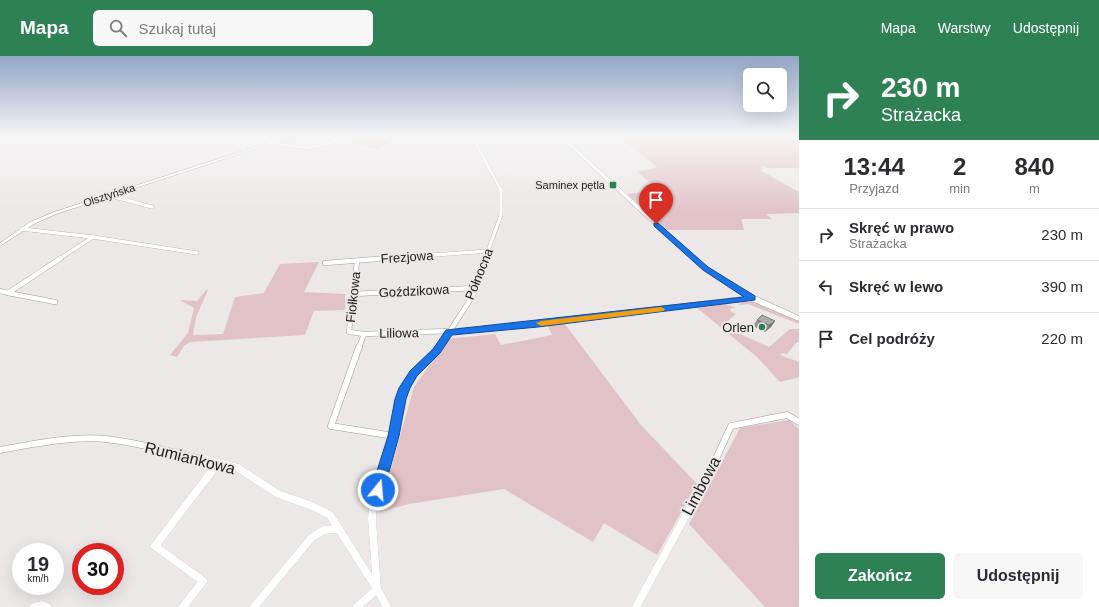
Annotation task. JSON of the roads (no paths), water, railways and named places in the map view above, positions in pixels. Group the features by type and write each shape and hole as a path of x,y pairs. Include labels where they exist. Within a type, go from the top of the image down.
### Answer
{"main road":[{"path":"588,162 702,266 752,298 799,319"}],"street":[{"name":"Olsztyńska","path":"0,245 22,230 55,212 211,162"},
{"name":"Północna","path":"387,607 377,589 372,519 374,503 394,436 400,399 413,373 436,351 472,297 476,288 477,276 489,251 501,217 502,194 485,162"},
{"path":"107,195 152,207"},
{"path":"22,230 93,237 197,252"},
{"path":"8,293 93,237"},
{"name":"Frezjowa","path":"325,264 489,251"},
{"name":"Fiołkowa","path":"349,332 357,261"},
{"name":"Goździkowa","path":"353,294 476,288"},
{"path":"0,291 55,302"},
{"name":"Liliowa","path":"349,332 364,334 449,332 538,324 752,298"},
{"path":"364,334 331,426 394,436"},
{"name":"Limbowa","path":"636,607 710,470 731,426 787,415 799,422"},
{"name":"Rumiankowa","path":"0,450 51,441 104,439 238,468 278,494 312,506 330,515 377,589"},
{"path":"183,607 203,581 155,546 218,463"},
{"path":"254,607 312,537 324,530 339,529"},
{"path":"357,607 377,589"},
{"path":"34,607 42,605 47,607"}],"place":[{"name":"Saminex pętla","path":"613,185"},
{"name":"Orlen","path":"762,327"}]}
